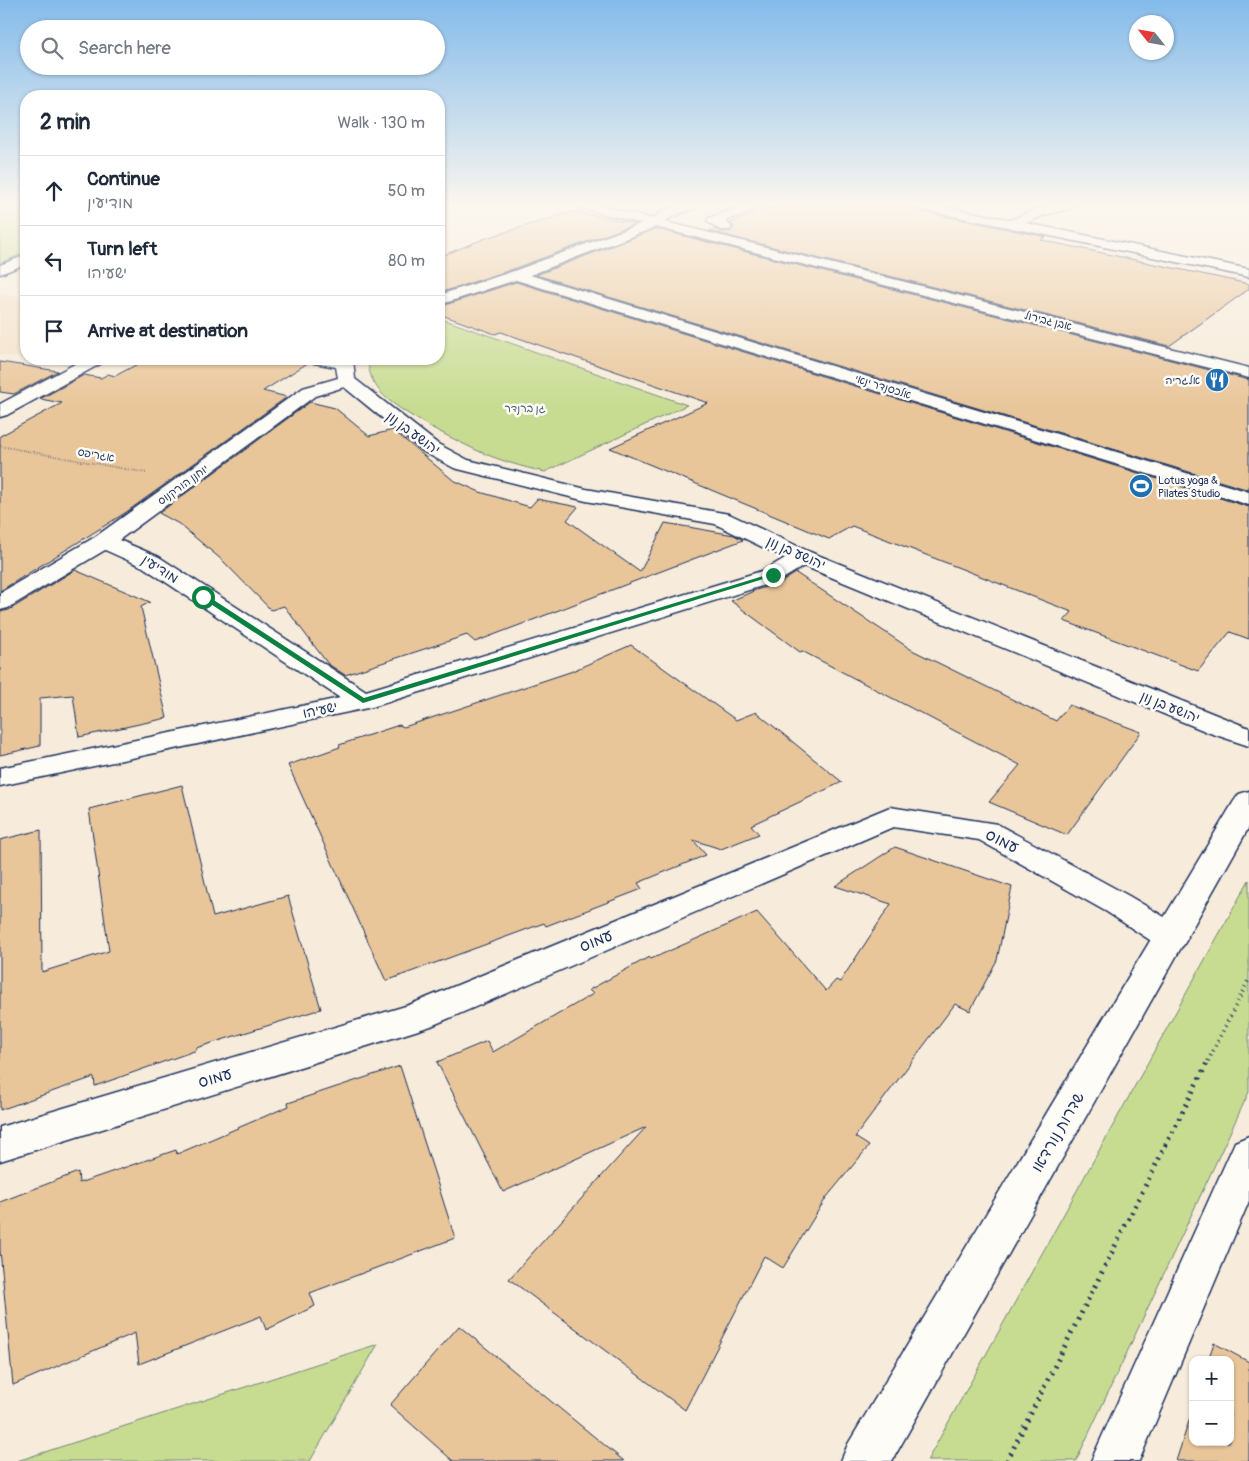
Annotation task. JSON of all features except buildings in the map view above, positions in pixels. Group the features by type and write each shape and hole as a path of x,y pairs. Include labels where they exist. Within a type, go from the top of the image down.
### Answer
{"street":[{"path":"445,298 520,273"},
{"name":"אבן גבירול","path":"880,273 1249,373"},
{"name":"אלכסנדר ינאי","path":"516,275 1249,499"},
{"path":"0,411 85,365"},
{"name":"יוחנן הורקנוס","path":"0,603 103,542 190,481 310,392 325,386 345,367"},
{"name":"יהושע בן נון","path":"345,367 431,448 461,464 586,496 721,519 802,557 1220,727 1249,737"},
{"name":"מודיעין","path":"103,542 132,552 151,562 363,701"},
{"name":"ישעיהו","path":"0,777 363,701 773,575 802,557"},
{"name":"שדרות נורדאו","path":"865,1461 1249,801"},
{"name":"עמוס","path":"0,1144 418,1016 890,817 986,831 1118,904 1171,937"},
{"path":"1114,1461 1249,1154"}],"path":[{"name":"אגריפס","path":"0,446 190,481"},
{"path":"1007,1461 1249,979"}],"shaded area":[{"path":"0,294 20,298 20,358 0,355"}],"green space":[{"name":"גן ברנדר","path":"445,320 687,405 545,472 484,454 409,414 399,408 377,388 369,371 369,365 445,365"},
{"path":"1249,880 1249,1092 1076,1461 927,1461"},
{"path":"378,1344 310,1461 17,1461"}],"place":[{"name":"אלגריה","path":"1217,380"},
{"name":"Lotus yoga & Pilates Studio","path":"1141,486"}],"route":[{"path":"203,597 363,701 773,575"}]}
